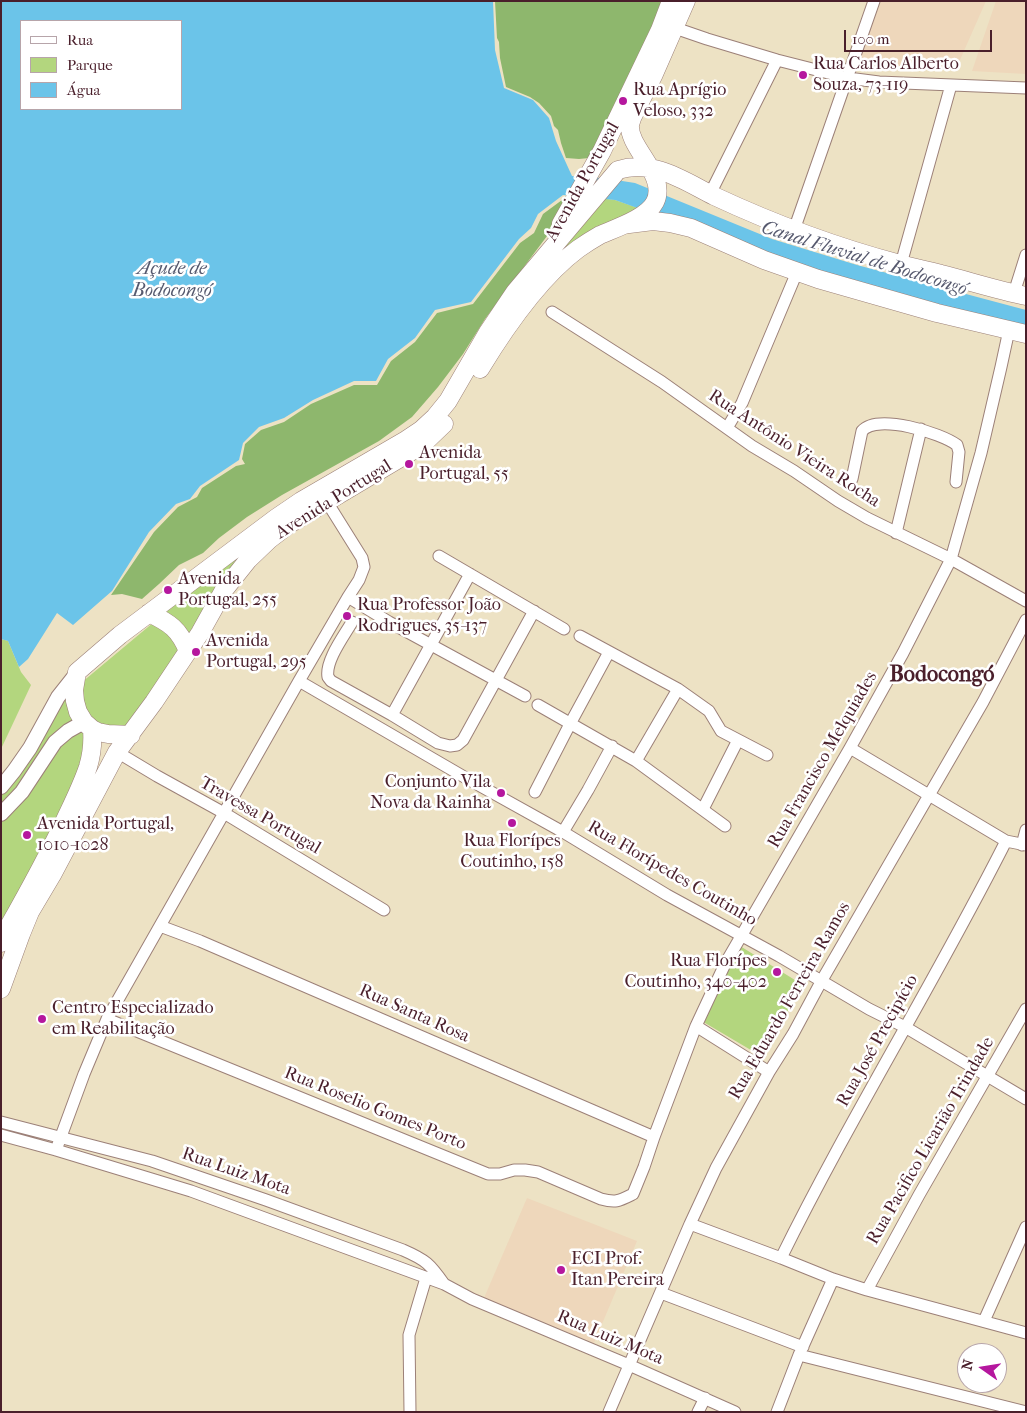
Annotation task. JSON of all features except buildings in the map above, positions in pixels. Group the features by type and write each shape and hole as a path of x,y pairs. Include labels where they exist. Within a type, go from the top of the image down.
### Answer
{"main road":[{"name":"Avenida Portugal","path":"1,989 30,912 52,875 117,752 188,651 224,590 248,560 270,539 291,523 422,445 440,428 458,406 491,351 537,287 577,250 598,236 624,224 651,208 656,200 657,190 633,138 630,126 669,24 671,1"},
{"name":"Avenida Portugal","path":"583,200 602,151 669,24 686,1"},
{"name":"Avenida Portugal","path":"77,672 120,635 253,534 301,501 421,430 448,401 488,332 510,299 583,200 618,170 628,167 648,172"},
{"path":"648,172 670,173 710,194 794,230 901,264 1020,295"},
{"path":"624,224 670,223 691,228 764,260 797,272 937,313 1017,332"},
{"path":"150,613 167,621 173,627 188,651"},
{"path":"77,672 74,701 78,712 88,725 98,732 131,734"},
{"path":"1,943 80,789 93,745 88,725"}],"street":[{"path":"794,230 874,1"},
{"path":"669,24 777,60 848,78 879,82 1026,88"},
{"path":"710,194 777,60"},
{"path":"901,264 951,85"},
{"path":"1020,295 1026,255"},
{"path":"727,428 742,403 797,272"},
{"name":"Rua Antônio Vieira Rocha","path":"552,312 662,382 752,446 794,471 838,501 866,518 951,559 1026,601"},
{"name":"Rua Francisco Melquiades","path":"633,1194 696,1026 725,964 850,748 903,653 951,559 985,437 1002,367 1017,332"},
{"path":"852,479 860,437 866,427 884,424 921,430 942,436 957,444 956,482"},
{"path":"896,533 921,430"},
{"path":"56,1150 107,1019 362,574 364,567 362,558 327,502"},
{"path":"439,556 564,629"},
{"path":"392,715 470,574"},
{"path":"348,597 389,622 525,696"},
{"path":"352,622 328,666 328,678 438,743 450,746 457,745 463,740 534,611"},
{"name":"Rua Eduardo Ferreira Ramos","path":"609,1412 716,1168 769,1072 983,702 1026,620"},
{"path":"580,636 678,689 709,710 721,731 767,755"},
{"path":"535,792 609,652"},
{"path":"1,787 30,748 58,697 77,672"},
{"name":"Rua Florípedes Coutinho","path":"299,681 563,832 667,894 822,980 1026,1100"},
{"path":"636,761 678,689"},
{"path":"538,705 636,761 725,826"},
{"path":"1,814 22,792 55,742 68,731 88,725"},
{"path":"703,809 738,740"},
{"path":"563,832 612,746"},
{"path":"850,748 1006,841 1024,845 1026,830"},
{"name":"Travessa Portugal","path":"117,752 156,776 224,813 384,910"},
{"name":"Rua José Precipício","path":"781,1258 841,1143 979,895 1006,841"},
{"name":"Rua Santa Rosa","path":"160,926 232,954 654,1137"},
{"name":"Rua Pacifico Licarião Trindade","path":"867,1290 919,1195 1026,1009"},
{"name":"Rua Roselio Gomes Porto","path":"107,1019 488,1174 500,1174 514,1170 538,1172 600,1199 611,1201 618,1201 633,1194"},
{"path":"696,1026 769,1072"},
{"name":"Rua Luiz Mota","path":"1,1122 125,1153 185,1172 403,1250 420,1257 432,1267 444,1284"},
{"name":"Rua Luiz Mota","path":"1,1136 56,1150 191,1191 444,1284 472,1299 736,1412"},
{"path":"690,1224 833,1279 867,1290 1026,1332"},
{"path":"984,1321 1026,1227"},
{"path":"410,1412 410,1335 426,1278"},
{"path":"777,1412 801,1351 833,1279"},
{"path":"661,1293 801,1351 1026,1412"},
{"path":"698,1412 704,1398"}],"shaded area":[{"path":"881,1 986,1 956,69 857,64"},
{"path":"996,1 1026,1 1026,74 972,71"},
{"name":"ECI Prof. Itan Pereira","path":"527,1198 637,1241 594,1343 484,1298"}],"green space":[{"path":"495,1 666,1 589,158 566,158 558,130 554,126 551,116 539,103 530,97 506,87 497,38"},
{"path":"599,198 615,200 641,209 580,243 538,279 517,305 434,429 418,444 288,520 253,550 229,576 187,643 175,625 167,618 156,613 260,531 431,425 457,391 517,292"},
{"path":"562,200 568,201 550,232 485,319 463,354 412,417 379,441 282,495 247,517 203,553 179,565 142,599 122,594 111,595 154,532 178,507 197,497 202,488 236,466 245,464 242,459 245,444 261,430 284,422 311,404 354,385 377,385 391,361 415,342 437,313 473,304 520,243 534,233 543,214"},
{"path":"154,622 179,643 179,654 127,729 105,729 83,713 81,683"},
{"path":"1,639 8,641 21,672 31,685 1,749"},
{"path":"68,694 76,721 1,809 1,794 19,770"},
{"path":"83,726 90,741 84,768 1,935 1,817 57,744"},
{"path":"740,946 803,985 761,1056 700,1020"}],"water":[{"name":"Açude de Bodocongó","path":"1,1 493,1 495,50 504,88 533,100 549,118 556,141 572,176 635,183 772,239 857,265 1026,310 1026,327 847,283 615,200 563,195 538,214 531,228 519,239 471,302 435,310 415,338 388,359 376,381 354,381 313,400 284,418 259,427 243,443 239,460 200,486 190,499 176,504 149,532 112,591 73,625 57,613 28,659 19,667 8,641 1,639"}],"place":[{"name":"Rua Carlos Alberto Souza, 73-119","path":"803,75"},
{"name":"Rua Aprígio Veloso, 332","path":"623,101"},
{"name":"Avenida Portugal, 55","path":"409,464"},
{"name":"Avenida Portugal, 255","path":"168,590"},
{"name":"Rua Professor João Rodrigues, 35-137","path":"347,616"},
{"name":"Avenida Portugal, 295","path":"196,652"},
{"name":"Conjunto Vila Nova da Rainha","path":"501,793"},
{"name":"Rua Florípes Coutinho, 158","path":"512,823"},
{"name":"Avenida Portugal, 1010-1028","path":"27,835"},
{"name":"Rua Florípes Coutinho, 340-402","path":"777,972"},
{"name":"Centro Especializado em Reabilitação","path":"42,1019"},
{"name":"ECI Prof. Itan Pereira","path":"561,1270"}],"district":[{"name":"Bodocongó","path":"942,676"}],"water label":[{"name":"Canal Fluvial de Bodocongó","path":"864,259"}]}
